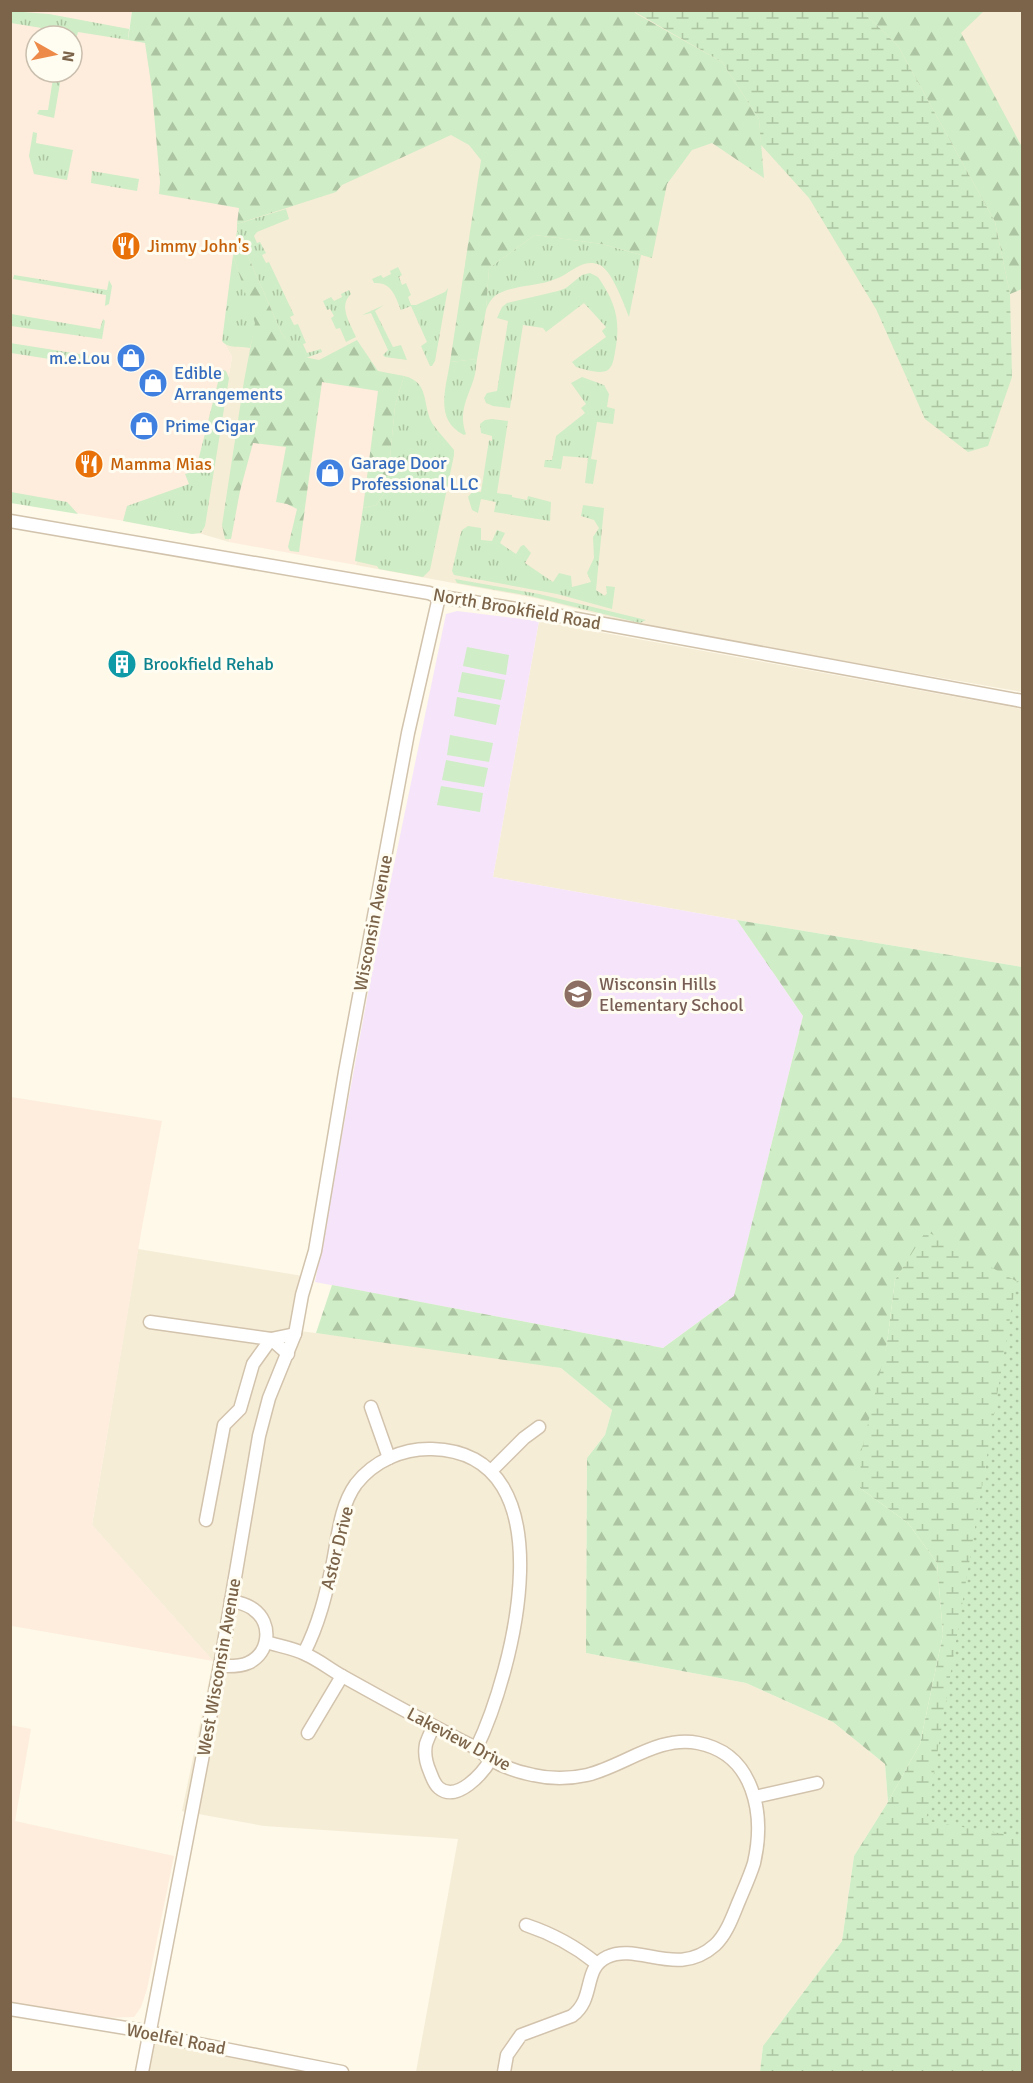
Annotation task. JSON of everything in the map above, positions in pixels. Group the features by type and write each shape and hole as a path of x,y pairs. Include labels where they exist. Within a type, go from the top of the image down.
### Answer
{"street":[{"name":"North Brookfield Road","path":"10,521 348,578 440,597 566,617 1023,701"},
{"name":"Wisconsin Avenue","path":"312,1266 345,1072 408,733 440,597"},
{"name":"West Wisconsin Avenue","path":"142,2073 220,1666 259,1436 269,1398 295,1334 302,1295 312,1266"},
{"path":"150,1322 271,1339 295,1334"},
{"path":"271,1339 288,1354"},
{"path":"206,1520 224,1425 240,1408 254,1364 271,1339"},
{"path":"371,1407 389,1458"},
{"path":"476,1749 487,1726 508,1658 519,1576 515,1514 501,1482 491,1471 524,1438 539,1427"},
{"name":"Astor Drive","path":"304,1653 319,1621 345,1509 350,1496 363,1476 389,1458 410,1450 441,1449 461,1454 491,1471"},
{"path":"220,1666 246,1664 261,1653 266,1642 267,1630 257,1612 251,1607 231,1600"},
{"name":"Lakeview Drive","path":"266,1642 304,1653 476,1749 491,1760 532,1775 550,1778 570,1777 601,1770 658,1746 683,1741 698,1742 714,1747 737,1763 754,1797 758,1818 758,1840 753,1865 731,1919 715,1945 703,1953 682,1960 618,1954 596,1963"},
{"path":"308,1733 342,1676"},
{"path":"433,1726 426,1744 425,1757 435,1784 440,1789 452,1792 462,1789 481,1775 491,1760"},
{"path":"754,1797 817,1783"},
{"path":"504,2073 507,2055 521,2035 572,2016 582,2006 596,1963 583,1952 551,1933 526,1925"},
{"name":"Woelfel Road","path":"10,2010 150,2032 342,2073"}],"shaded area":[{"path":"160,10 1022,11 1022,692 695,635 633,623 535,598 356,565 386,374 261,353 229,542 202,534 232,357 223,340"},
{"path":"11,11 132,11 128,37 155,42 243,199 223,340 232,357 202,534 11,502"},
{"path":"261,353 386,374 356,565 229,542"},
{"name":"Wisconsin Hills Elementary School","path":"457,611 539,621 493,877 737,920 803,1016 734,1296 663,1348 315,1282 372,971 446,614"},
{"path":"539,621 1022,709 1022,967 493,877"},
{"path":"11,1097 162,1121 92,1525 213,1661 12,1626 11,1630"},
{"path":"138,1249 303,1276 291,1330 488,1354 561,1368 612,1410 605,1435 587,1458 586,1653 746,1683 833,1722 885,1764 888,1802 854,1856 842,1941 763,2046 760,2072 416,2072 458,1839 264,1826 182,1811 213,1661 92,1525"},
{"path":"10,1725 31,1729 15,1821 174,1856 147,1989 141,2007 134,2017 100,2018 11,2002"},
{"path":"154,2040 321,2072 148,2072"}],"green space":[{"path":"10,11 49,14 129,29 128,40 84,33 84,24 24,25 11,23"},
{"path":"132,11 635,11 722,62 759,119 764,178 712,143 692,150 667,184 652,258 602,244 535,235 489,268 486,310 477,359 450,362 481,160 469,145 451,135 342,185 336,192 237,224 239,208 159,194 160,182 152,90 145,43 128,40"},
{"path":"635,11 862,11 898,46 995,222 1010,294 1012,377 988,446 968,452 925,419 876,309 809,198 761,145 759,119 722,62"},
{"path":"862,11 984,11 961,33 1022,147 1022,289 1010,294 995,222 898,46"},
{"path":"52,84 60,84 54,118 37,114 39,110 48,110"},
{"path":"33,132 37,133 36,143 73,150 67,180 34,174 29,156"},
{"path":"92,171 139,179 137,191 91,183"},
{"path":"286,209 289,219 257,232 254,236 266,253 262,255 266,263 269,262 294,315 290,317 294,325 298,324 306,343 303,344 307,353 321,349 322,352 306,358 299,357 282,334 237,231 237,224"},
{"path":"237,231 282,334 299,356 319,360 357,340 378,371 404,376 395,406 387,489 376,505 363,508 378,391 322,382 299,552 290,551 288,547 297,509 276,502 286,447 253,443 240,491 231,539 225,539 222,525 255,323 233,255"},
{"path":"535,235 602,244 641,255 629,317 609,274 600,265 594,263 583,264 551,281 503,291 493,298 486,310 489,268"},
{"path":"233,255 256,323 250,348 231,346 222,341"},
{"path":"398,267 402,275 399,277 402,285 406,283 411,295 408,297 411,305 445,292 448,288 435,361 432,366 421,346 427,342 411,306 401,310 389,287 374,283 372,279 381,275 383,278"},
{"path":"590,273 598,277 604,286 616,313 617,341 610,368 601,372 592,371 576,367 572,362 606,337 602,331 606,327 584,303 546,332 543,328 523,325 510,408 486,403 484,398 487,393 497,391 508,321 497,318 502,307 507,303 566,288 582,275"},
{"path":"14,275 107,290 109,280 112,286 109,304 105,306 106,295 13,279"},
{"path":"349,290 351,294 345,304 345,309 356,337 346,342 340,328 336,329 331,318 334,316 330,309 327,310 323,301 331,297 334,301"},
{"path":"384,305 375,311 393,347 401,345 407,360 383,355 388,350 371,313 362,315"},
{"path":"11,314 100,329 103,319 105,321 102,339 11,326"},
{"path":"10,343 92,356 92,363 88,365 11,353"},
{"path":"477,359 475,376 463,411 466,434 464,435 455,429 445,412 446,382 450,362"},
{"path":"220,369 226,371 229,378 205,526 201,533 192,534 123,521 127,506 189,484 185,474 192,472 197,465 218,382 215,377 216,372"},
{"path":"404,376 418,383 422,388 432,423 454,450 430,570 423,577 379,569 377,566 355,561 363,508 376,505 387,489 395,406"},
{"path":"582,377 604,385 609,394 607,407 615,409 613,424 597,422 591,459 597,460 593,484 585,483 588,458 563,456 561,469 544,467 545,460 552,460 556,436 585,413 581,408 586,404 571,383"},
{"path":"492,419 508,421 497,493 527,500 528,496 551,502 550,521 494,512 496,502 481,499 478,513 472,510 468,497 473,491 481,492 489,440 492,441 492,436 481,433 480,424"},
{"path":"11,492 67,502 78,514 11,503"},
{"path":"583,505 604,508 596,590 605,596 606,586 615,587 612,609 557,594 454,575 452,571 460,536 462,530 468,526 481,528 481,540 492,541 497,530 505,533 500,543 516,554 524,545 531,553 525,563 553,582 559,573 571,576 572,587 591,582 587,573 594,558 593,537 599,528 594,520 581,516"},
{"path":"455,579 539,594 646,620 640,623 530,596 457,583"},
{"path":"467,647 509,655 506,675 463,666"},
{"path":"462,672 505,680 501,700 458,692"},
{"path":"457,697 500,705 496,725 454,716"},
{"path":"450,735 493,743 489,762 447,755"},
{"path":"446,760 488,768 484,787 442,780"},
{"path":"441,786 483,793 480,812 437,805"},
{"path":"737,920 1022,967 1022,1279 1016,1282 927,1232 895,1280 887,1343 860,1488 908,1523 937,1563 943,1634 920,1744 888,1802 885,1764 833,1722 746,1683 586,1653 587,1458 605,1435 612,1410 561,1368 316,1333 332,1285 663,1348 734,1296 803,1016"},
{"path":"926,1231 1016,1281 1022,1279 1022,2072 760,2072 763,2046 842,1941 854,1856 888,1802 920,1744 943,1634 937,1563 908,1523 860,1488 861,1453 887,1343 895,1280"},
{"path":"1022,1279 1022,1837 926,1821 1016,1282"}],"place":[{"name":"Jimmy John's","path":"126,246"},
{"name":"m.e.Lou","path":"131,358"},
{"name":"Edible Arrangements","path":"153,383"},
{"name":"Prime Cigar","path":"144,426"},
{"name":"Mamma Mias","path":"89,464"},
{"name":"Garage Door Professional LLC","path":"330,473"},
{"name":"Brookfield Rehab","path":"122,664"},
{"name":"Wisconsin Hills Elementary School","path":"578,994"}]}
